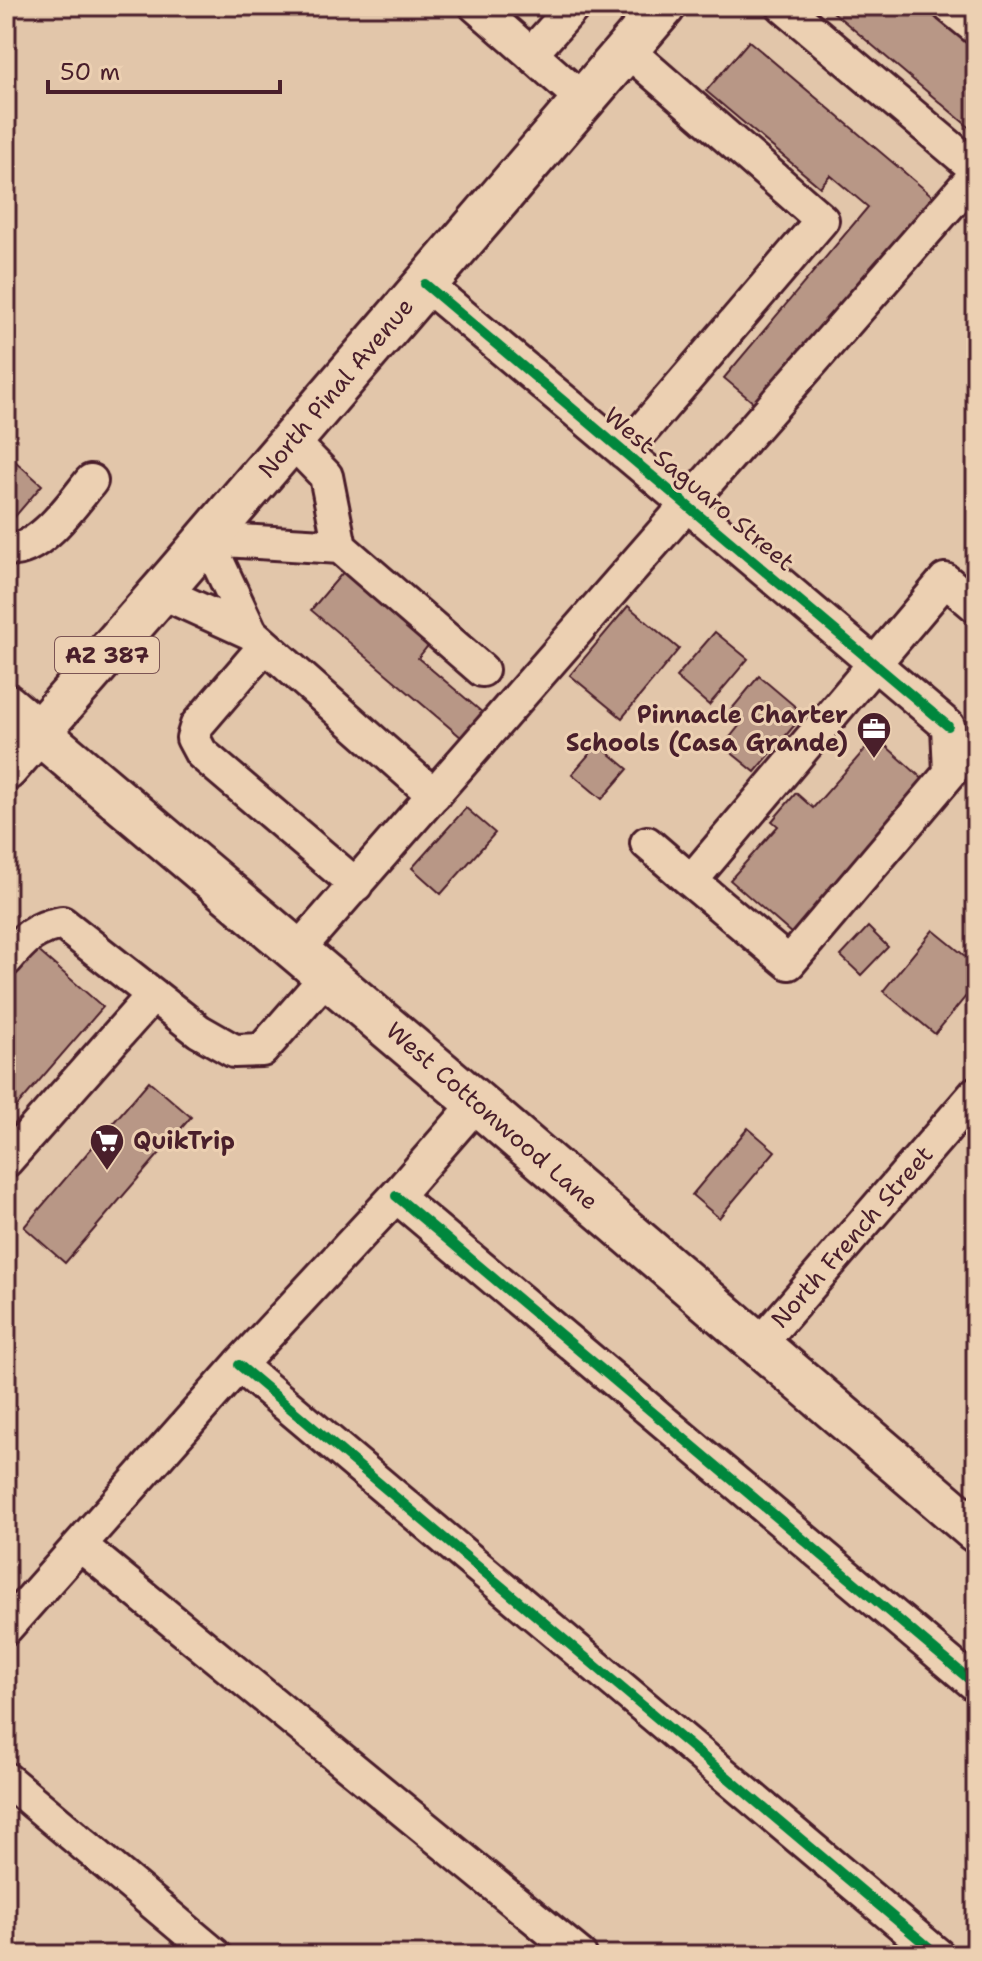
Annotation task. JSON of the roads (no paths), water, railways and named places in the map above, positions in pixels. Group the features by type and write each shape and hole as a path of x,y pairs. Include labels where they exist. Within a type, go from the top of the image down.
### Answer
{"main road":[{"name":"North Pinal Avenue","path":"6,769 664,6"},
{"name":"West Cottonwood Lane","path":"6,705 976,1531"}],"street":[{"path":"476,6 583,100"},
{"path":"531,54 574,6"},
{"path":"6,960 23,940 42,927 62,923 199,1031 234,1051 262,1050 356,885 976,172 783,6"},
{"path":"949,6 976,28"},
{"path":"624,452 822,220 626,49"},
{"name":"West Saguaro Street","path":"425,284 948,726 950,773 789,963 691,881"},
{"path":"291,440 326,476 340,547"},
{"path":"6,549 14,551 44,536 91,481"},
{"path":"207,539 340,547 482,670"},
{"path":"207,539 258,640"},
{"path":"647,843 691,881 945,580 976,606"},
{"path":"161,592 258,640 434,795"},
{"path":"258,640 197,725 193,738 201,753 356,885"},
{"path":"6,1161 153,995"},
{"path":"6,1628 477,1103"},
{"name":"North French Street","path":"758,1346 970,1113"},
{"path":"396,1196 976,1685"},
{"path":"239,1365 938,1955"},
{"path":"80,1545 580,1955"},
{"path":"6,1779 215,1955"}],"place":[{"name":"Pinnacle Charter Schools (Casa Grande)","path":"874,760"},
{"name":"QuikTrip","path":"107,1172"}]}
